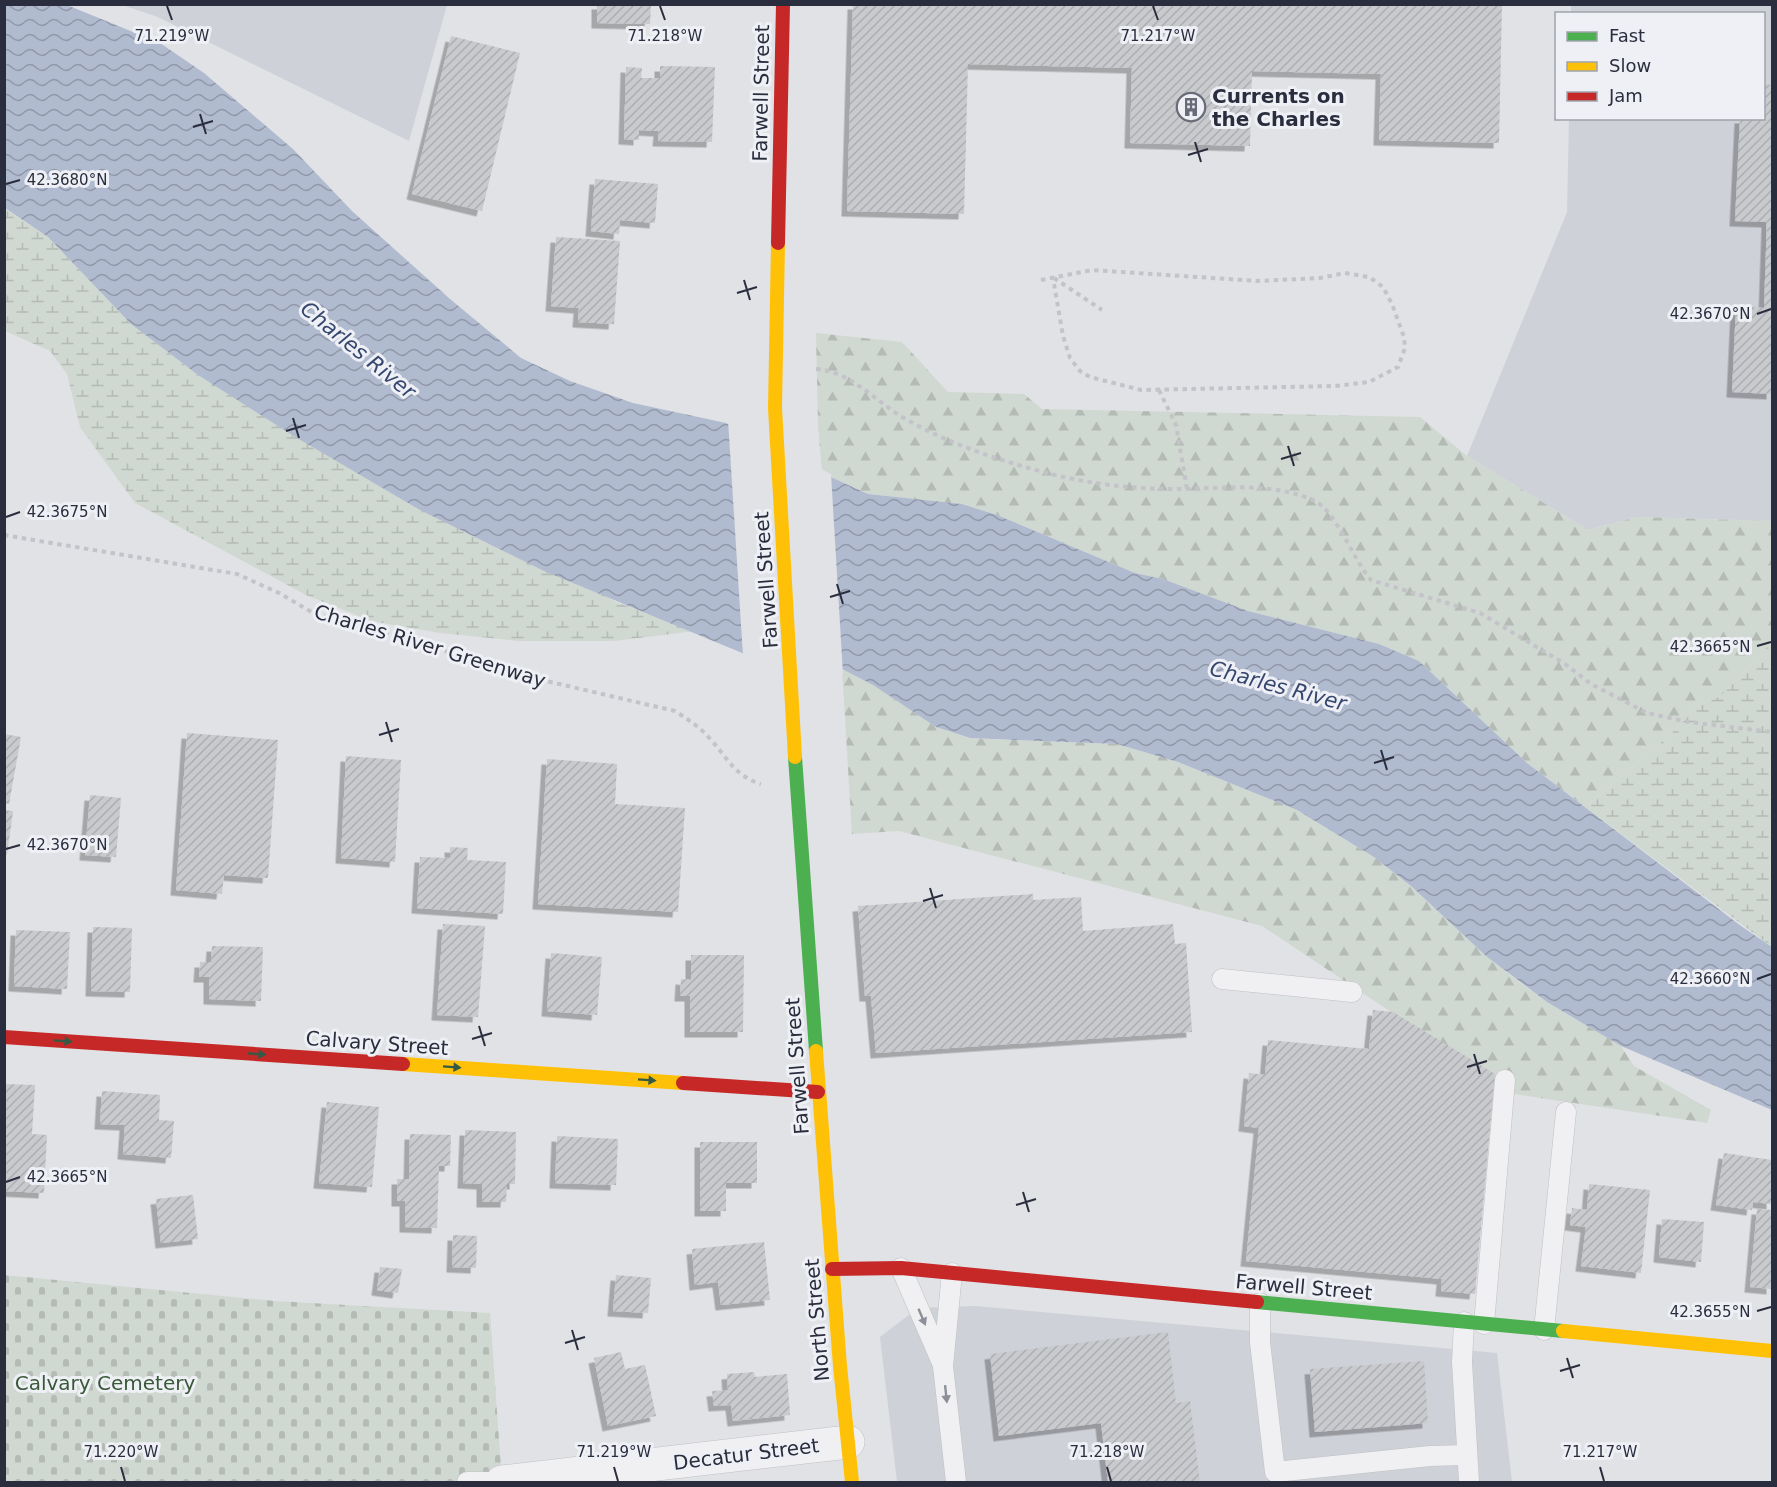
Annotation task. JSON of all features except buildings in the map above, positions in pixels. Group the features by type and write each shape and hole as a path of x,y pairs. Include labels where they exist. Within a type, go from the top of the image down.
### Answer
{"street":[{"name":"Farwell Street","path":"783,4 775,408 796,735 802,874 823,1153"},
{"name":"Calvary Street","path":"4,1037 818,1092"},
{"name":"North Street","path":"823,1153 852,1482"},
{"name":"Farwell Street","path":"832,1269 901,1268 1773,1351"},
{"name":"Decatur Street","path":"502,1482 848,1442"}],"lane":[{"path":"1222,979 1352,992"},
{"path":"1469,1482 1462,1362 1474,1323 1505,1080"},
{"path":"1544,1330 1566,1112"},
{"path":"901,1268 943,1366"},
{"path":"952,1273 943,1366 956,1482"},
{"path":"1260,1303 1260,1342 1275,1472 1430,1456 1467,1455"},
{"path":"467,1482 502,1482"}],"path":[{"path":"1041,280 1092,270 1257,281 1292,280 1346,273 1369,277 1383,287 1392,304 1404,337 1405,348 1398,367 1370,382 1335,386 1141,390 1090,377 1080,371 1070,357 1063,336 1053,278"},
{"path":"1053,278 1102,310"},
{"path":"816,369 842,374 906,420 948,440 1001,460 1066,477 1126,488 1268,489 1295,493 1317,502 1334,522 1360,568 1371,580 1480,613 1622,702 1647,713 1689,722 1773,732"},
{"path":"1159,390 1176,425 1187,489"},
{"name":"Charles River Greenway","path":"4,535 237,574 279,593 315,614 405,638 512,673 675,711 696,723 714,742 730,766 745,779 762,784"}],"shaded area":[{"path":"122,5 447,5 409,141 158,17"},
{"path":"1571,5 1772,5 1772,521 1637,517 1588,530 1467,456 1567,212 1569,120 1765,120 1765,12 1571,12"},
{"path":"975,1306 1497,1353 1512,1482 897,1482 880,1337 918,1308"}],"green space":[{"path":"4,208 48,237 131,324 198,375 616,602 695,631 614,641 519,641 440,633 371,621 306,595 135,503 80,427 67,374 50,351 5,331"},
{"path":"816,333 902,342 948,392 1024,394 1042,409 1420,417 1467,456 1588,530 1637,517 1772,521 1772,642 1721,696 1699,705 1671,734 1585,807 1527,763 1419,661 1379,644 1248,611 1163,579 1135,573 997,515 962,504 868,494 822,473 818,425"},
{"path":"1772,642 1772,947 1585,807 1671,734 1699,705 1721,696"},
{"path":"842,669 873,685 936,727 969,738 1117,744 1178,762 1297,810 1374,857 1411,886 1486,956 1519,982 1547,1002 1621,1046 1634,1066 1711,1110 1707,1123 1514,1094 1262,926 899,831 852,834"},
{"name":"Calvary Cemetery","path":"4,1275 275,1301 490,1313 502,1482 5,1482"}],"water":[{"name":"Charles River","path":"4,5 67,5 160,43 204,73 293,149 352,211 450,299 521,358 570,381 633,403 726,423 868,494 962,504 997,515 1135,573 1163,579 1248,611 1379,644 1419,661 1527,763 1741,926 1772,947 1772,1110 1621,1046 1547,1002 1486,956 1411,886 1374,857 1297,810 1178,762 1117,744 970,738 936,727 873,685 842,669 747,655 544,571 420,510 297,438 198,375 131,324 48,237 5,208"}],"pier":[{"path":"728,420 831,474 843,674 743,656"}],"traffic: fast":[{"path":"795,757 816,1051"},
{"path":"1257,1302 1563,1331"}],"traffic: slow":[{"path":"778,243 775,408 795,757"},
{"path":"816,1051 840,1366 852,1482"},
{"path":"403,1064 683,1083"},
{"path":"1563,1331 1772,1351"}],"traffic: jam":[{"path":"778,243 783,4"},
{"path":"4,1037 403,1064"},
{"path":"683,1083 818,1092"},
{"path":"832,1269 901,1268 1257,1302"}],"place":[{"name":"Currents on the Charles","path":"1191,107"}]}
